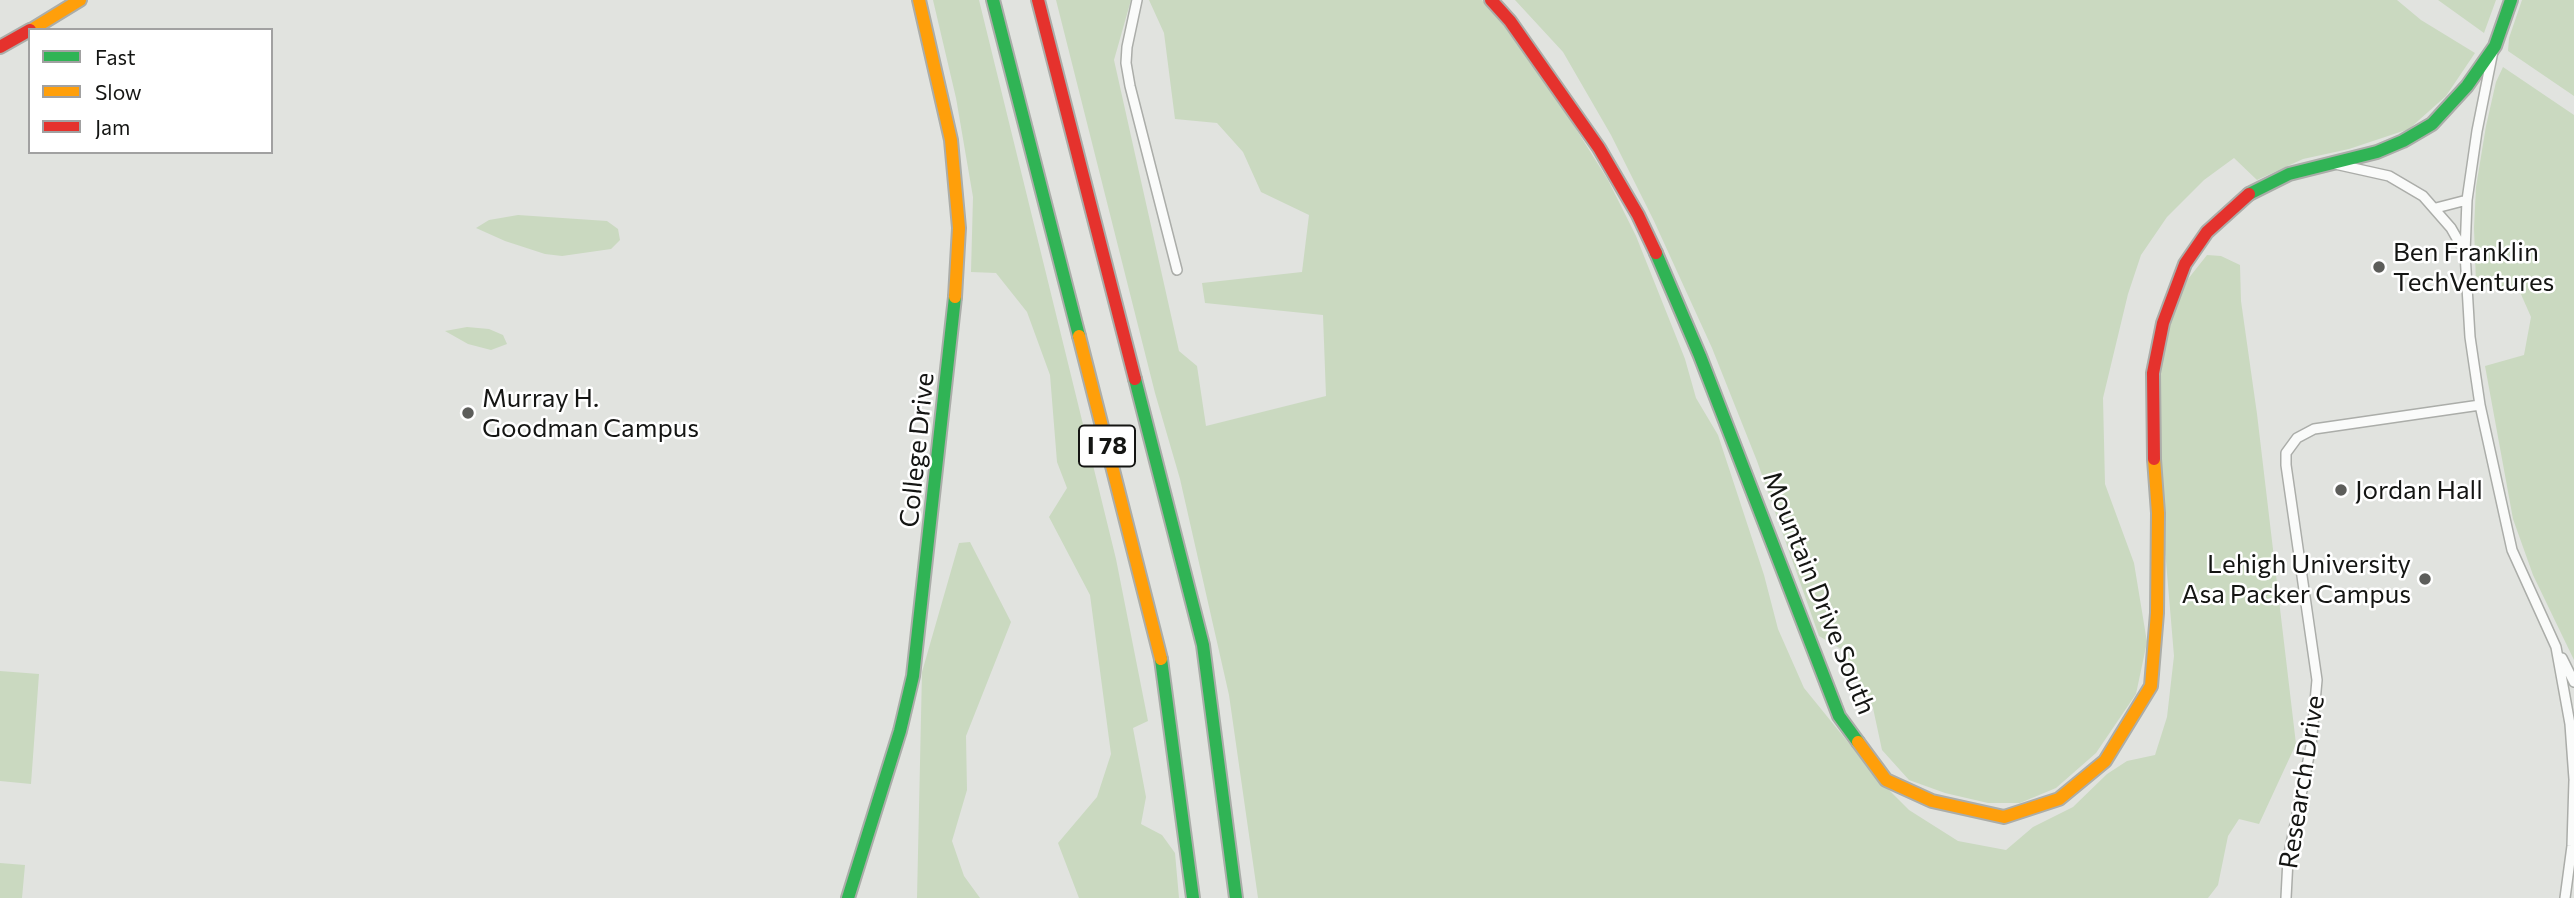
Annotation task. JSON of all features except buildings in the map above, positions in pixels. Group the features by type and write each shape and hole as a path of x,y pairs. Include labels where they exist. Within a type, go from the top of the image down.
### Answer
{"main road":[{"path":"33,28 80,0"},
{"name":"College Drive","path":"848,898 890,763 913,676 928,564 958,272 959,228 951,140 919,0"},
{"name":"I 78","path":"993,0 1160,655 1193,898"},
{"name":"I 78","path":"1038,0 1203,645 1237,898"},
{"name":"Mountain Drive South","path":"1491,0 1558,86 1599,148 1638,215 1695,344 1839,716 1886,780 1932,801 2004,817 2059,799 2105,761 2151,686 2157,613 2158,513 2152,424 2153,373 2163,323 2185,264 2207,232 2244,197 2289,174 2376,152 2403,141 2432,124 2467,86 2494,46 2511,0"},
{"path":"0,47 28,31"}],"street":[{"path":"1138,0 1126,63 1177,270"},
{"path":"2494,46 2467,200 2465,253 2470,337 2480,405 2512,550 2574,682"},
{"name":"Mountain Drive South","path":"2332,164 2389,176 2423,196 2437,208 2465,253"},
{"path":"2437,208 2467,200"},
{"name":"Research Drive","path":"2286,898 2288,859 2311,746 2317,680 2286,453 2297,438 2314,429 2480,405"},
{"path":"2556,647 2570,724 2574,780 2572,846 2565,898"}],"green space":[{"path":"933,0 979,0 1116,559 1148,721 1133,728 1146,797 1141,824 1162,835 1175,853 1179,898 1079,898 1058,843 1097,797 1111,754 1090,595 1049,517 1067,488 1057,462 1050,375 1027,312 996,273 971,272 973,197 956,98"},
{"path":"1056,0 1131,0 1114,60 1179,351 1197,366 1206,426 1326,396 1323,315 1205,303 1202,283 1302,272 1309,215 1261,192 1243,152 1217,123 1175,119 1164,33 1149,0 1482,0 1546,81 1608,180 1636,236 1685,359 1696,398 1718,435 1764,575 1778,629 1804,688 1878,779 1909,810 1958,841 2006,850 2033,827 2073,807 2107,774 2127,761 2155,755 2167,717 2174,656 2162,514 2159,370 2169,321 2188,279 2207,255 2221,256 2240,265 2241,301 2296,744 2259,824 2239,819 2228,836 2218,885 2208,898 1258,898 1229,695 1180,479 1155,393"},
{"path":"1515,0 2397,0 2421,20 2475,53 2446,96 2409,129 2349,149 2303,159 2257,180 2234,158 2204,180 2167,217 2141,255 2128,294 2103,398 2105,484 2134,563 2147,642 2136,694 2096,753 2056,788 2020,803 1988,803 1945,793 1909,780 1882,750 1873,708 1841,649 1819,636 1757,461 1712,348 1654,221 1611,135 1563,52"},
{"path":"2438,0 2496,0 2484,33"},
{"path":"2522,0 2574,0 2574,96 2508,51 2509,38"},
{"path":"2503,67 2574,115 2574,660 2533,575 2513,519 2485,366 2524,355 2531,317 2520,292 2476,283 2476,187 2486,126 2496,82"},
{"path":"518,215 607,221 618,229 620,240 611,249 562,256 545,254 505,241 476,228 489,220"},
{"path":"467,327 489,329 503,335 507,344 491,350 468,344 445,331"},
{"path":"970,542 1011,622 966,736 967,790 952,841 964,876 980,898 917,898 922,672 959,543"},
{"path":"0,671 39,674 31,784 0,781"},
{"path":"0,863 25,865 22,898 0,898"}],"traffic: fast":[{"path":"993,0 1079,336"},
{"path":"2249,194 2289,174 2377,152 2432,124 2467,86 2495,46 2511,0"},
{"path":"1656,253 1700,356 1839,716 1858,742"},
{"path":"848,898 900,731 913,676 955,297"},
{"path":"1135,379 1203,645 1236,898"},
{"path":"1161,659 1193,898"}],"traffic: slow":[{"path":"34,28 80,0"},
{"path":"919,0 951,140 959,228 955,297"},
{"path":"1079,336 1161,659"},
{"path":"1858,742 1886,780 1932,801 2004,817 2059,799 2105,761 2151,686 2157,613 2158,513 2154,459"}],"traffic: jam":[{"path":"1038,0 1135,379"},
{"path":"1491,0 1510,21 1599,148 1638,215 1656,253"},
{"path":"0,47 28,31"},
{"path":"2154,459 2153,373 2163,323 2185,264 2207,232 2249,194"}],"place":[{"name":"Ben Franklin TechVentures","path":"2379,267"},
{"name":"Murray H. Goodman Campus","path":"468,413"},
{"name":"Jordan Hall","path":"2341,490"},
{"name":"Lehigh University Asa Packer Campus","path":"2425,579"}]}
